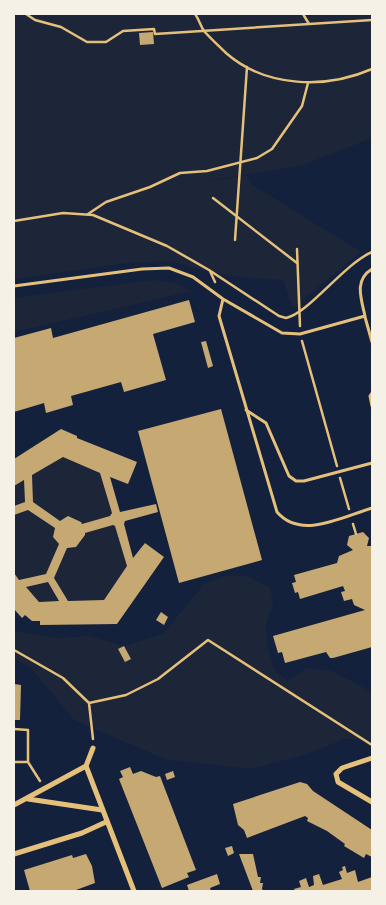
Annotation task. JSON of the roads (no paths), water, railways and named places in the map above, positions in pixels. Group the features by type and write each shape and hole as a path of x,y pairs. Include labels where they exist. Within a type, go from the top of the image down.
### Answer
{"street":[{"path":"14,805 86,766 93,748"},
{"path":"372,758 342,768 336,774 338,782 372,802"},
{"path":"86,766 134,891"},
{"path":"27,799 102,810"},
{"path":"14,854 82,833 106,822"}],"lane":[{"path":"14,286 142,269 170,268 193,278 223,299 282,333 300,334 365,316"},
{"path":"372,268 366,273 360,284 365,316 372,342"},
{"path":"223,299 219,316 273,504 283,519 290,524 308,527 372,508"},
{"path":"371,395 372,406"},
{"path":"246,410 266,424 292,480 300,482 372,463"}]}
